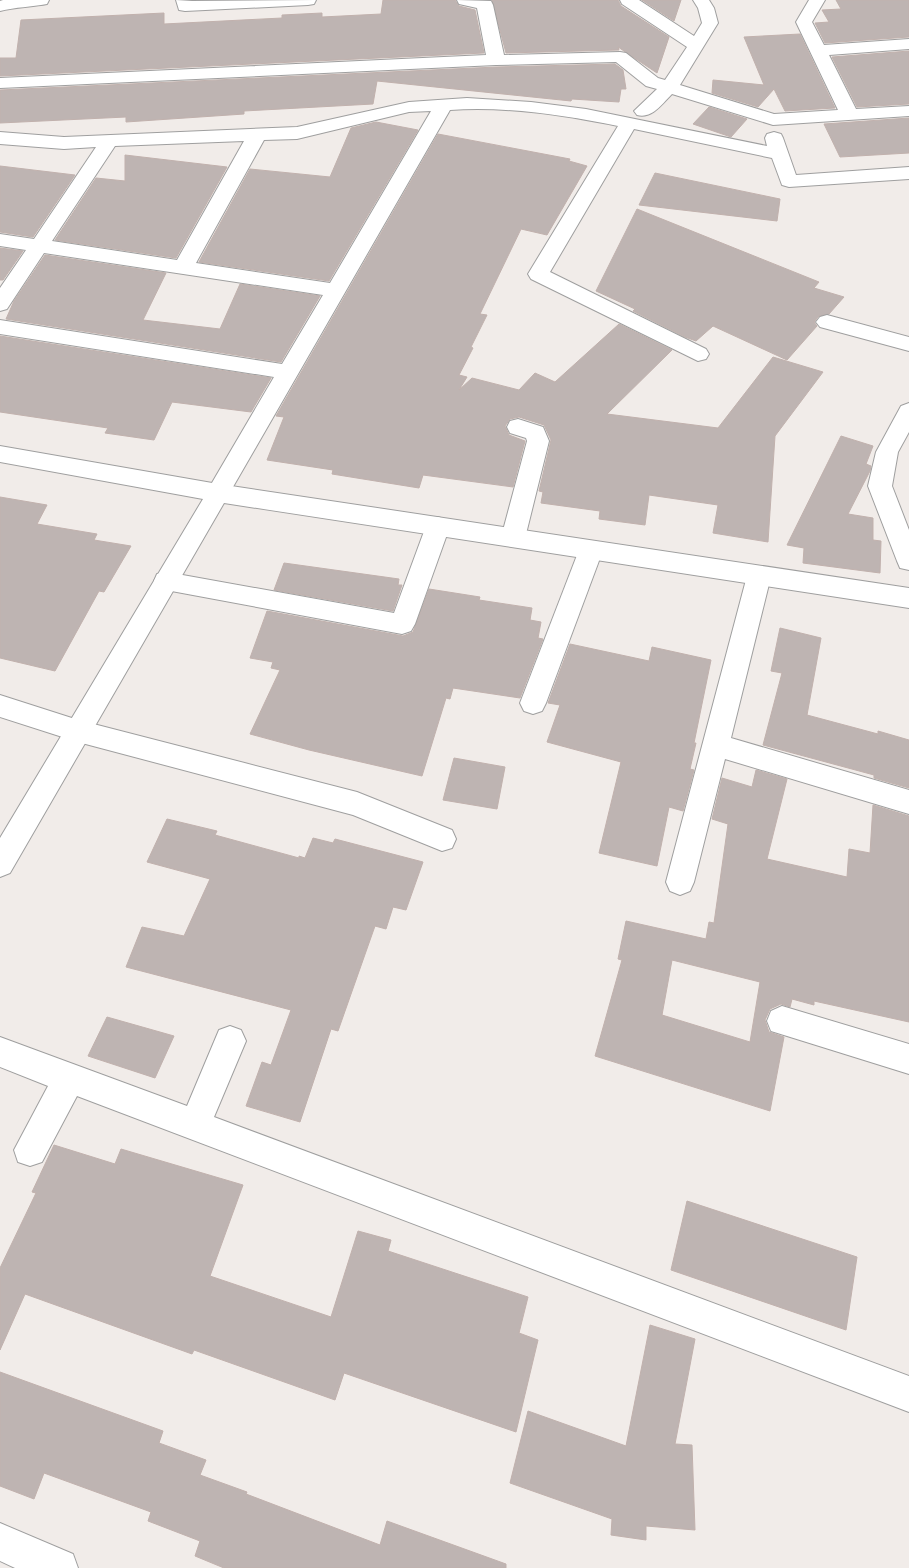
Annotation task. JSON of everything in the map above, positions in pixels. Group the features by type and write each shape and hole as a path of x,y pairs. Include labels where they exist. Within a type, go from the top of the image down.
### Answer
{"street":[{"path":"0,6 15,2 41,0"},
{"path":"184,0 184,6 308,0"},
{"path":"465,0 485,6 496,60"},
{"path":"628,0 696,45"},
{"path":"698,354 538,274 636,117 670,87 710,23 706,8 701,0"},
{"path":"817,0 804,22 849,114"},
{"path":"818,51 909,44"},
{"path":"0,83 496,60 620,57 652,82 773,120 909,111"},
{"path":"0,138 64,143 297,133 409,106 467,103 636,117 780,154"},
{"path":"0,864 444,104"},
{"path":"773,120 774,138 789,181 909,172"},
{"path":"183,268 257,135"},
{"path":"0,304 109,141"},
{"path":"0,240 335,290"},
{"path":"827,322 909,344"},
{"path":"0,327 288,372"},
{"path":"909,411 887,452 880,486 909,561"},
{"path":"513,538 538,441 535,433 518,427"},
{"path":"0,454 218,493 909,598"},
{"path":"166,581 402,624 438,526"},
{"path":"533,703 591,550"},
{"path":"680,882 759,576"},
{"path":"0,706 78,731 357,804 442,839"},
{"path":"715,746 909,802"},
{"path":"782,1021 909,1059"},
{"path":"195,1125 230,1041"},
{"path":"0,1052 909,1394"},
{"path":"30,1150 70,1078"},
{"path":"0,1542 59,1568"}],"building":[{"path":"383,0 455,0 459,6 475,10 484,53 0,76 0,58 16,58 21,20 164,13 164,24 282,18 282,15 322,13 322,17 381,14"},
{"path":"492,0 618,0 621,6 669,37 657,73 618,47 619,50 506,53"},
{"path":"642,0 681,0 674,21"},
{"path":"836,0 909,0 909,37 825,43 815,23 829,22 822,10 841,9"},
{"path":"800,34 835,108 785,111 774,89 758,107 712,93 713,80 764,85 744,37"},
{"path":"909,51 909,104 857,107 832,57"},
{"path":"615,64 623,70 626,89 621,89 619,102 572,99 571,101 377,81 373,104 244,111 244,114 126,122 126,117 0,123 0,90 496,67"},
{"path":"709,107 747,119 731,137 693,124"},
{"path":"909,118 909,153 840,157 824,124"},
{"path":"376,122 418,130 329,281 199,262 250,169 330,177 351,128"},
{"path":"438,134 570,159 569,161 587,166 547,235 521,229 480,314 487,315 459,375 467,377 459,390 472,378 519,390 535,373 555,382 619,324 672,350 607,414 718,428 773,357 823,372 775,436 768,542 713,533 718,505 649,495 645,525 599,519 600,511 541,503 543,492 539,491 551,440 544,425 519,417 510,419 505,426 509,435 525,441 513,487 423,475 419,488 332,474 333,470 267,460 284,417 276,416"},
{"path":"125,155 227,167 176,258 55,240 96,178 125,181"},
{"path":"0,166 75,175 33,237 0,232"},
{"path":"655,173 780,199 777,221 639,205"},
{"path":"637,209 819,282 814,288 844,297 829,314 819,316 814,322 817,326 787,360 713,326 696,341 685,337 633,311 635,309 596,291"},
{"path":"0,248 23,251 3,280 0,280"},
{"path":"45,255 166,273 143,320 220,329 240,284 320,296 281,362 6,319 14,301"},
{"path":"0,336 271,378 251,412 172,402 154,440 105,433 108,428 0,412"},
{"path":"841,436 873,446 866,464 871,466 870,471 848,514 873,518 873,540 881,541 880,573 803,563 804,548 787,545"},
{"path":"0,497 47,505 37,524 97,534 94,540 131,546 104,592 99,591 55,671 0,658"},
{"path":"284,563 399,579 398,585 402,585 393,611 274,590"},
{"path":"429,589 480,597 479,600 532,608 530,620 541,622 538,638 543,639 520,698 453,688 450,699 446,698 422,776 309,750 250,734 280,670 271,668 273,662 250,658 267,611 403,636 413,632"},
{"path":"780,628 821,638 807,715 878,734 878,731 909,740 909,788 874,778 874,775 763,745 782,673 771,671"},
{"path":"570,644 649,661 652,647 711,660 694,743 696,743 690,769 694,770 683,811 669,807 657,866 599,853 621,762 547,742 560,705 548,703"},
{"path":"454,758 505,767 497,809 443,800"},
{"path":"756,770 787,779 767,859 847,877 849,849 870,853 873,805 909,816 909,1022 814,1001 814,1005 792,999 790,1007 781,1004 770,1009 765,1020 769,1032 784,1037 770,1111 595,1056 622,960 618,959 626,921 706,939 709,922 714,923 728,824 712,819 722,778 752,787","holes":["672,960 760,982 750,1042 662,1015"]},
{"path":"167,819 217,831 215,835 299,858 299,856 305,858 313,838 333,843 335,839 423,862 406,910 393,907 386,929 375,926 338,1031 331,1029 300,1122 246,1106 262,1062 271,1065 291,1010 126,967 142,927 184,936 210,879 147,862"},
{"path":"107,1017 174,1036 155,1078 88,1056"},
{"path":"54,1145 115,1164 121,1149 243,1185 210,1276 331,1317 358,1231 391,1240 388,1251 528,1297 519,1333 538,1340 516,1432 344,1373 335,1400 194,1350 192,1354 25,1294 0,1350 0,1268 36,1193 32,1192"},
{"path":"687,1201 857,1257 846,1330 671,1270"},
{"path":"650,1325 695,1339 675,1444 692,1445 695,1530 646,1526 646,1540 611,1535 612,1519 510,1483 528,1411 626,1446"},
{"path":"0,1372 163,1431 159,1443 206,1460 200,1475 247,1492 246,1494 380,1545 387,1521 506,1564 506,1568 224,1568 195,1556 200,1541 148,1521 151,1512 44,1473 34,1499 0,1486"}]}
